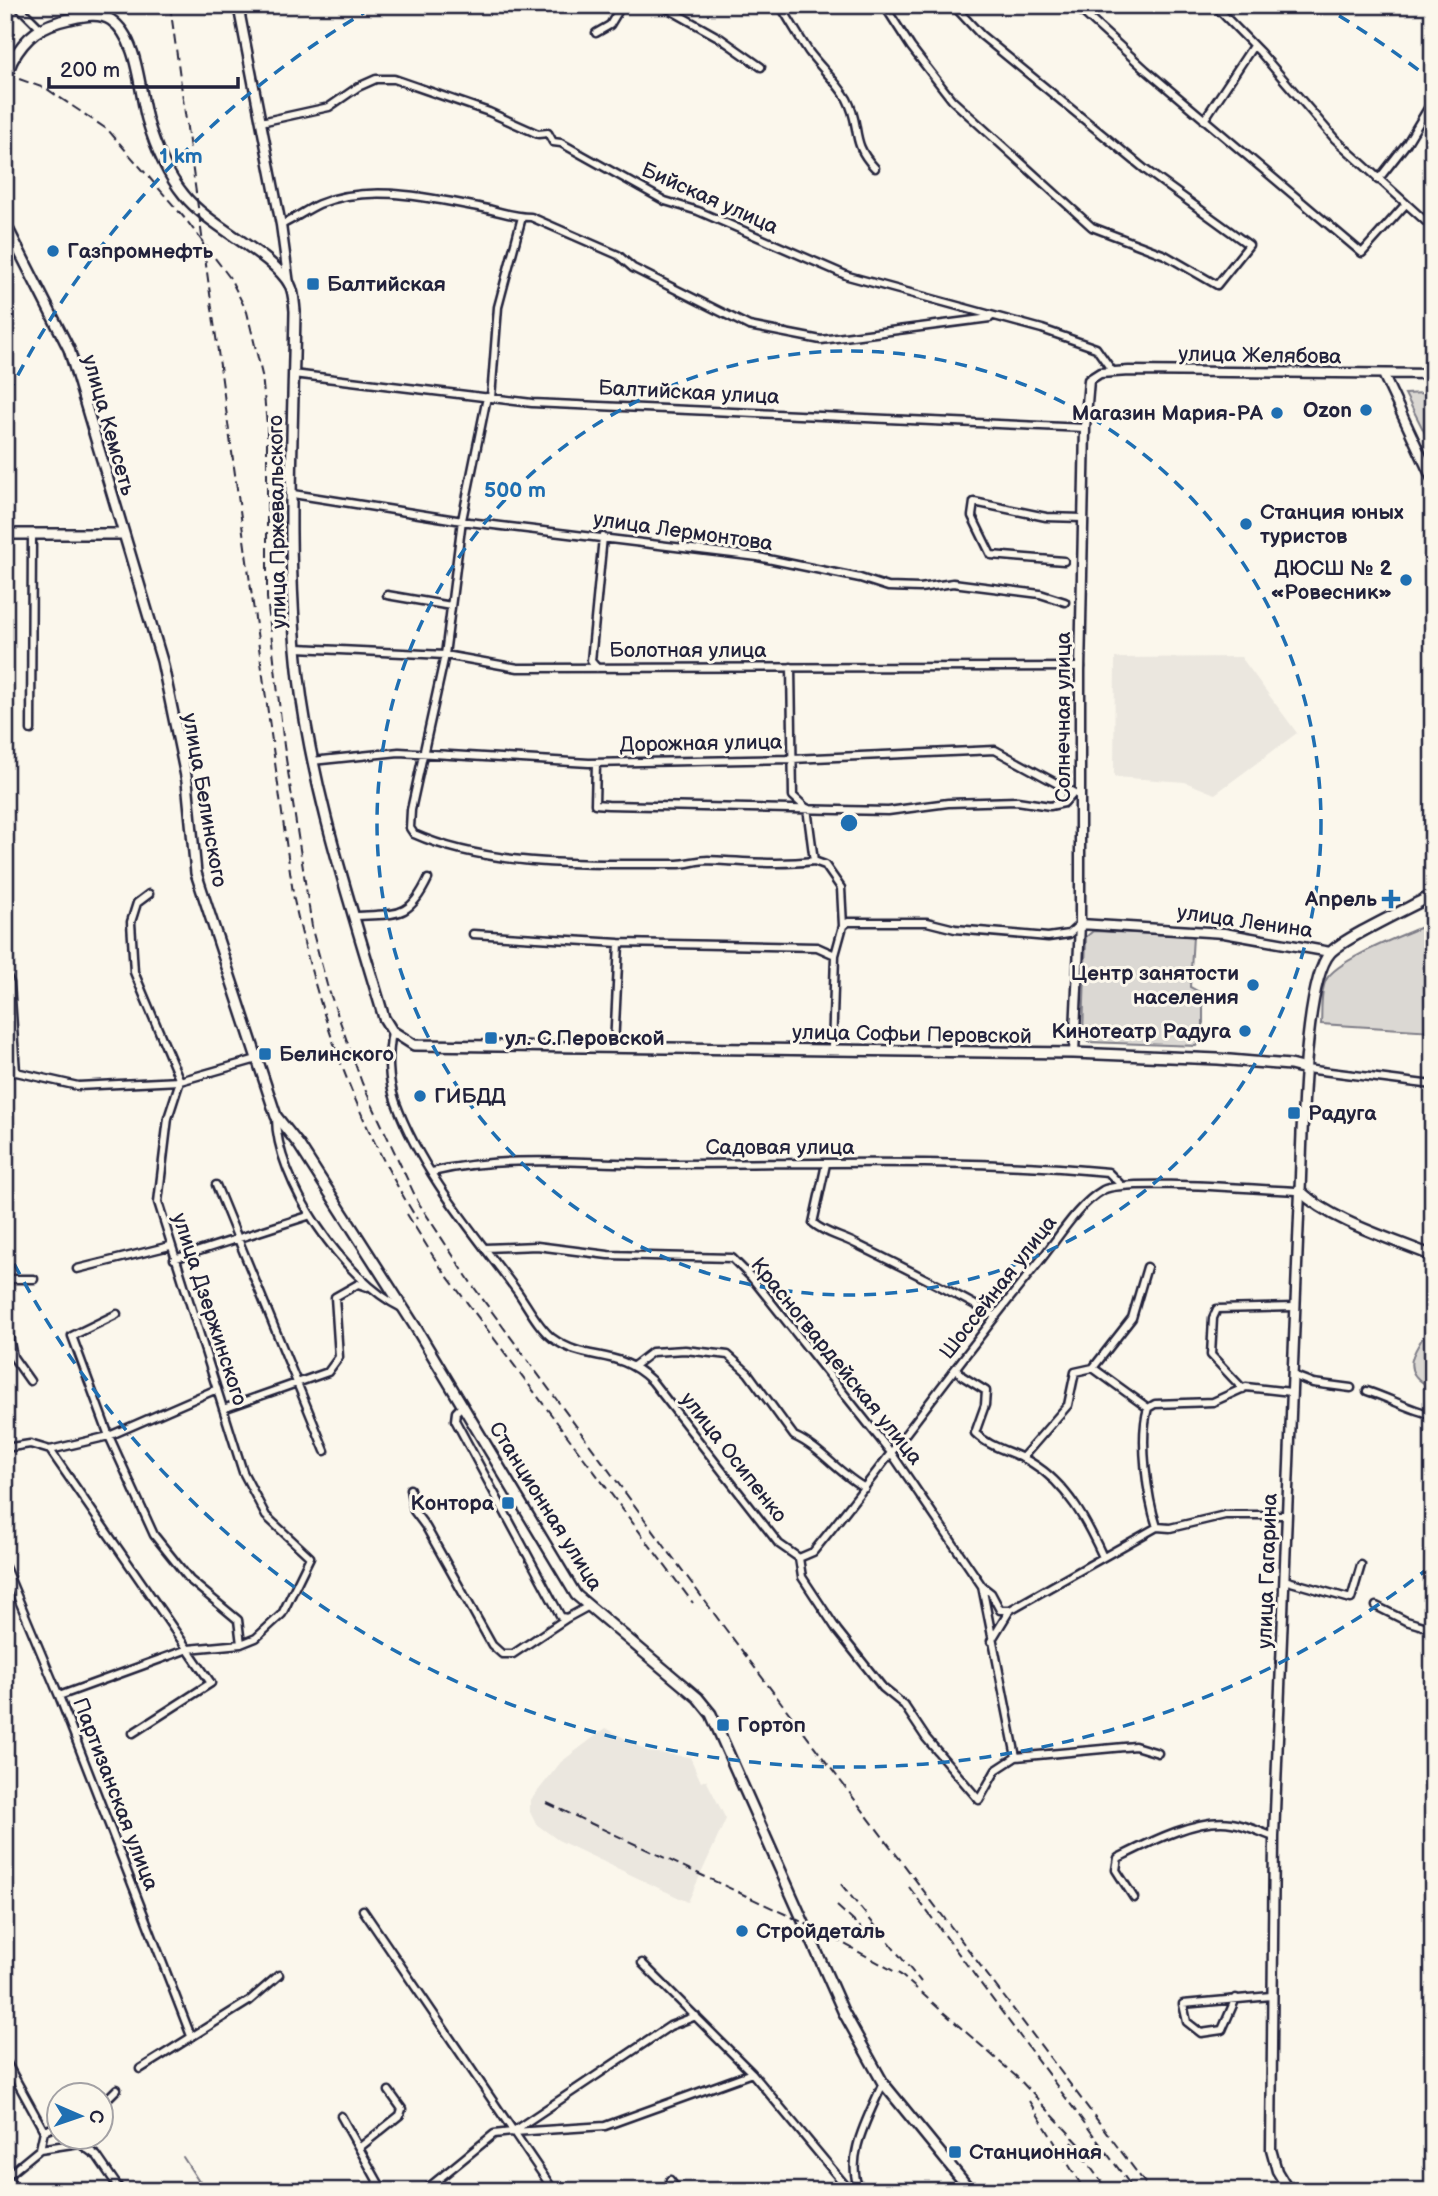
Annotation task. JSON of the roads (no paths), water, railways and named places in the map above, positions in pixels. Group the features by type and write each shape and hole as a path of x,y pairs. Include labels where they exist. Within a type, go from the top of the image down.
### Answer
{"main road":[{"path":"5,79 22,44 40,28 90,15 104,17 119,27 129,48 151,131 171,178 190,203 268,261 289,284"},
{"name":"улица Кемсеть","path":"5,223 69,349 122,534"},
{"name":"улица Пржевальского","path":"289,284 295,311 293,494 297,648 312,761 327,829 384,1018 393,1031"},
{"path":"5,534 122,534"},
{"name":"улица Белинского","path":"122,534 162,661 187,782 196,873 275,1112"},
{"name":"улица Ленина","path":"1330,952 1433,895"},
{"name":"улица Гагарина","path":"1300,1191 1306,1069 1315,992 1320,970 1330,952"},
{"name":"улица Софьи Перовской","path":"393,1031 414,1045 1074,1053 1218,1059 1290,1065 1306,1069"},
{"name":"Станционная улица","path":"275,1112 299,1144 463,1405 576,1595 698,1698 711,1714 843,2011 883,2083 971,2191"},
{"path":"1300,1191 1311,1201 1333,1213 1433,1256"}],"street":[{"path":"18,5 40,28"},
{"name":"улица Пржевальского","path":"238,5 281,225 289,284"},
{"path":"596,33 610,25 622,5"},
{"path":"661,5 720,38 761,66"},
{"path":"780,5 808,50 845,96 853,113 855,138 863,155 875,168"},
{"path":"884,5 911,47 952,100 1092,227 1165,255 1217,285 1249,245 1147,171 1080,113 1023,70 953,5"},
{"path":"1075,5 1204,120 1362,253 1405,205"},
{"path":"1214,5 1335,139 1433,229"},
{"path":"1204,120 1253,46"},
{"path":"1430,92 1433,72"},
{"name":"Бийская улица","path":"261,122 329,107 358,87 376,79 394,79 489,112 538,134 548,133 553,142 561,143 665,201 698,211 848,276 1002,318 1097,348 1113,372"},
{"path":"1378,180 1408,144 1433,100"},
{"name":"Бийская улица","path":"281,225 320,204 355,196 397,194 531,217 618,255 633,268 749,326 821,340 977,318 1002,318"},
{"path":"523,217 498,307 489,398 462,520 445,655 426,753 411,810 410,828 414,834 457,852 537,860 680,864 705,860 792,864 814,861 825,865 841,888 843,926 835,955 832,1051"},
{"name":"улица Желябова","path":"1089,380 1100,373 1113,372 1433,374"},
{"name":"Балтийская улица","path":"293,374 546,403 1085,428"},
{"path":"1383,374 1433,481"},
{"name":"Солнечная улица","path":"1074,1053 1080,924 1076,794 1085,428 1089,380"},
{"name":"улица Лермонтова","path":"293,494 462,520 758,557 860,578 888,587 920,588 953,583 1026,591 1065,602"},
{"path":"1064,561 991,555 972,516 974,502 1046,517 1083,518"},
{"path":"31,730 32,535"},
{"path":"597,668 592,661 603,537"},
{"path":"387,595 451,606"},
{"name":"Болотная улица","path":"297,648 445,655 517,668 1081,667"},
{"path":"791,667 793,796 807,808 814,861"},
{"name":"Дорожная улица","path":"312,761 426,753 596,763 792,759 995,750 1076,794"},
{"path":"596,763 595,804 888,811 948,803 1017,801 1051,806 1064,803 1076,794"},
{"path":"354,916 399,913 416,904 428,879"},
{"path":"149,894 137,904 131,922 134,972 180,1081"},
{"path":"843,926 848,922 927,922 979,932 1048,937 1069,934 1080,924"},
{"name":"улица Ленина","path":"1080,924 1224,933 1330,952"},
{"path":"473,934 619,943 817,947 835,955"},
{"path":"614,1047 619,943"},
{"path":"5,972 10,983 9,1039 16,1072"},
{"path":"393,1031 387,1065 397,1104 432,1172 551,1337 582,1353 618,1358 635,1365 652,1352 685,1350 728,1355 748,1373 794,1436 806,1441 845,1477 865,1488"},
{"path":"5,1074 16,1072 78,1086 180,1081 257,1059"},
{"name":"улица Софьи Перовской","path":"1306,1069 1433,1085"},
{"name":"улица Дзержинского","path":"180,1081 168,1118 158,1202 170,1246 243,1472 266,1516 310,1557 282,1614 256,1638 241,1644"},
{"name":"улица Белинского","path":"275,1112 276,1135 285,1168 309,1216 369,1287 402,1308"},
{"name":"Садовая улица","path":"432,1172 455,1167 539,1163 942,1164 1108,1172 1122,1186"},
{"path":"826,1164 813,1223 824,1233 849,1240 995,1315"},
{"path":"216,1185 325,1451"},
{"name":"Шоссейная улица","path":"799,1558 813,1552 892,1454 995,1315 1081,1210 1104,1190 1122,1186 1300,1191"},
{"name":"улица Гагарина","path":"1289,2191 1277,2171 1271,2149 1271,1996 1273,1837 1300,1191"},
{"path":"174,1259 309,1216"},
{"name":"Красногвардейская улица","path":"485,1248 537,1245 608,1255 732,1258 751,1277 892,1454 982,1586 991,1593 1000,1610 1010,1610"},
{"path":"77,1269 170,1246"},
{"path":"1022,1458 1068,1405 1074,1372 1093,1368 1132,1318 1147,1267"},
{"path":"30,1381 13,1357 8,1332 7,1279 34,1279"},
{"path":"223,1409 328,1372 339,1357 335,1297 358,1284 369,1287"},
{"path":"1243,1389 1211,1355 1213,1318 1217,1309 1295,1307"},
{"path":"59,1696 188,1649 241,1644 237,1620 190,1580 154,1535 109,1436 72,1336 117,1314"},
{"name":"улица Осипенко","path":"635,1365 652,1381 779,1544 799,1558 802,1577 837,1630 883,1688 904,1705 926,1738 979,1800 996,1770 1016,1757"},
{"path":"956,1368 961,1376 986,1391 985,1405 975,1433 987,1445 1005,1449 1051,1477 1075,1504 1103,1558"},
{"path":"1093,1368 1148,1408"},
{"path":"1292,1375 1313,1383 1351,1388"},
{"path":"5,1448 30,1444 50,1450 109,1436 217,1389"},
{"path":"1157,1527 1149,1488 1144,1422 1148,1408 1155,1404 1213,1402 1243,1389 1291,1392"},
{"path":"1367,1391 1396,1400 1414,1411 1433,1415"},
{"path":"463,1405 456,1412 454,1420 561,1616 567,1618"},
{"path":"50,1450 211,1683 133,1733"},
{"path":"410,1489 414,1511 426,1527 492,1646 502,1654 513,1654 589,1606"},
{"path":"991,1641 1010,1610 1157,1527 1170,1528 1225,1515 1286,1515"},
{"path":"1284,1580 1351,1599 1362,1565"},
{"name":"Партизанская улица","path":"5,1567 59,1696 191,2036"},
{"name":"Красногвардейская улица","path":"982,1586 1016,1757"},
{"path":"1376,1606 1406,1621 1433,1629"},
{"path":"1016,1757 1135,1746 1158,1753"},
{"path":"1134,1898 1116,1870 1118,1858 1157,1839 1202,1825 1230,1822 1273,1837"},
{"path":"363,1910 554,2191"},
{"path":"642,1963 752,2073 850,2191"},
{"path":"140,2069 249,2001 279,1975"},
{"path":"1236,1998 1222,2030 1201,2033 1187,2022 1183,2004 1236,1998 1271,1996"},
{"path":"512,2132 670,2026 696,2016"},
{"path":"5,2060 44,2132 40,2150"},
{"path":"424,2191 494,2134 605,2126 752,2073"},
{"path":"860,2191 855,2182 854,2159 883,2083"},
{"path":"359,2148 400,2115 402,2109 389,2091"},
{"path":"341,2116 383,2191"},
{"path":"17,2191 5,2174 12,2172 40,2150 79,2143 97,2156 121,2191"},
{"path":"670,2180 678,2191"}],"waterway":[{"path":"183,2157 205,2191"}],"railway":[{"path":"170,5 294,900 315,984 357,1105 395,1182 417,1219"},
{"path":"5,74 47,89 108,130 187,221 230,278 247,312 262,375 267,425 267,598 284,746 313,933 327,985 362,1083 418,1202 473,1286 724,1627 1151,2191"},
{"path":"407,1214 438,1264 693,1603"},
{"path":"547,1803 815,1928 901,1975 1018,2078 1082,2147"},
{"path":"841,1884 921,1982"},
{"path":"909,1887 1135,2191"},
{"path":"837,1906 873,1939"},
{"path":"1029,2101 1085,2191"},
{"path":"1072,2142 1108,2191"}],"place":[{"name":"Газпромнефть","path":"53,251"},
{"name":"Балтийская","path":"313,284"},
{"name":"Ozon","path":"1366,410"},
{"name":"Магазин Мария-РА","path":"1277,413"},
{"name":"Станция юных туристов","path":"1246,524"},
{"name":"ДЮСШ № 2 «Ровесник»","path":"1406,580"},
{"name":"Апрель","path":"1391,899"},
{"name":"Центр занятости населения","path":"1253,985"},
{"name":"Кинотеатр Радуга","path":"1245,1031"},
{"name":"ул. С.Перовской","path":"491,1038"},
{"name":"Белинского","path":"265,1054"},
{"name":"ГИБДД","path":"420,1096"},
{"name":"Радуга","path":"1294,1113"},
{"name":"Контора","path":"508,1503"},
{"name":"Гортоп","path":"723,1725"},
{"name":"Стройдеталь","path":"742,1931"},
{"name":"Станционная","path":"955,2152"}]}
